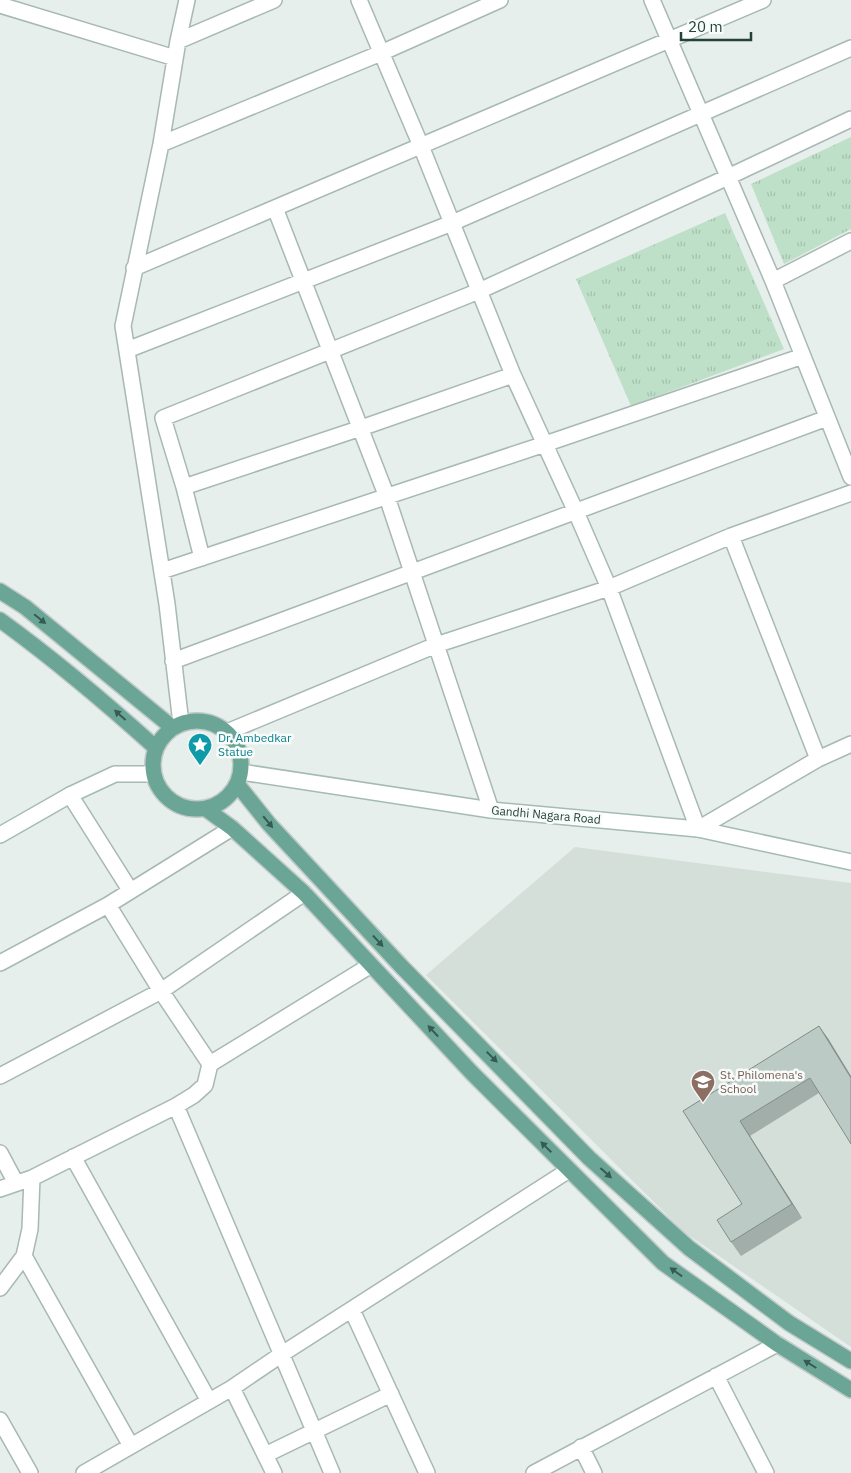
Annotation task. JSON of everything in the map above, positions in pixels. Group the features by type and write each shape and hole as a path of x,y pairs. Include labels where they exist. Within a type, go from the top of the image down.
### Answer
{"main road":[{"path":"0,591 25,607 177,726"},
{"path":"0,620 112,708 156,748"},
{"path":"239,778 224,800 206,809 182,808 163,795 153,774 152,761 156,748 163,737 177,726 205,722 227,732 239,750 239,778 269,824 401,966 589,1158 689,1248 789,1323 851,1361"},
{"path":"206,809 232,828 304,893 472,1073 663,1263 777,1344 851,1390"}],"street":[{"path":"177,726 167,604 123,326 161,144 178,41 187,0"},
{"path":"178,41 274,0"},
{"path":"359,0 421,146 513,375 609,588 698,829 818,759 851,744"},
{"path":"161,144 381,53 500,0"},
{"path":"652,0 773,281 851,478"},
{"path":"134,268 762,0"},
{"path":"0,5 175,58"},
{"path":"127,350 452,223 851,48"},
{"path":"202,558 184,487 163,418 479,290 851,119"},
{"path":"275,208 387,497 491,810"},
{"path":"773,281 851,241"},
{"path":"162,572 803,356"},
{"path":"184,487 513,375"},
{"path":"173,662 412,571 827,418"},
{"path":"227,732 436,645 609,588 731,536 851,493"},
{"path":"731,536 818,759"},
{"path":"0,834 70,795 115,774 153,774"},
{"name":"Gandhi Nagara Road","path":"239,778 491,810 698,829 851,862"},
{"path":"70,795 130,890"},
{"path":"0,963 108,905 232,828"},
{"path":"0,1076 161,991 304,893"},
{"path":"108,905 161,991 210,1064"},
{"path":"0,1189 32,1178 176,1106 194,1095 205,1085 210,1064 371,965"},
{"path":"176,1106 332,1473"},
{"path":"0,1153 16,1183"},
{"path":"73,1158 209,1401"},
{"path":"84,1473 232,1388 569,1170"},
{"path":"0,1288 24,1256 30,1229 32,1178"},
{"path":"24,1256 131,1446"},
{"path":"352,1310 427,1473"},
{"path":"534,1473 777,1344"},
{"path":"716,1376 766,1473"},
{"path":"232,1388 274,1473"},
{"path":"265,1455 391,1394"},
{"path":"2,1429 30,1473"},
{"path":"581,1447 594,1473"}],"shaded area":[{"name":"St. Philomena's School","path":"575,847 851,883 851,1347 684,1232 426,975"}],"green space":[{"path":"851,137 851,229 784,264 751,184"},
{"path":"725,213 784,349 631,406 576,279"}],"building":[{"path":"819,1026 851,1078 851,1144 810,1078 740,1121 792,1204 731,1242 717,1220 742,1204 683,1111"}],"place":[{"name":"Dr. Ambedkar Statue","path":"200,766"},
{"name":"St. Philomena's School","path":"703,1103"}]}
